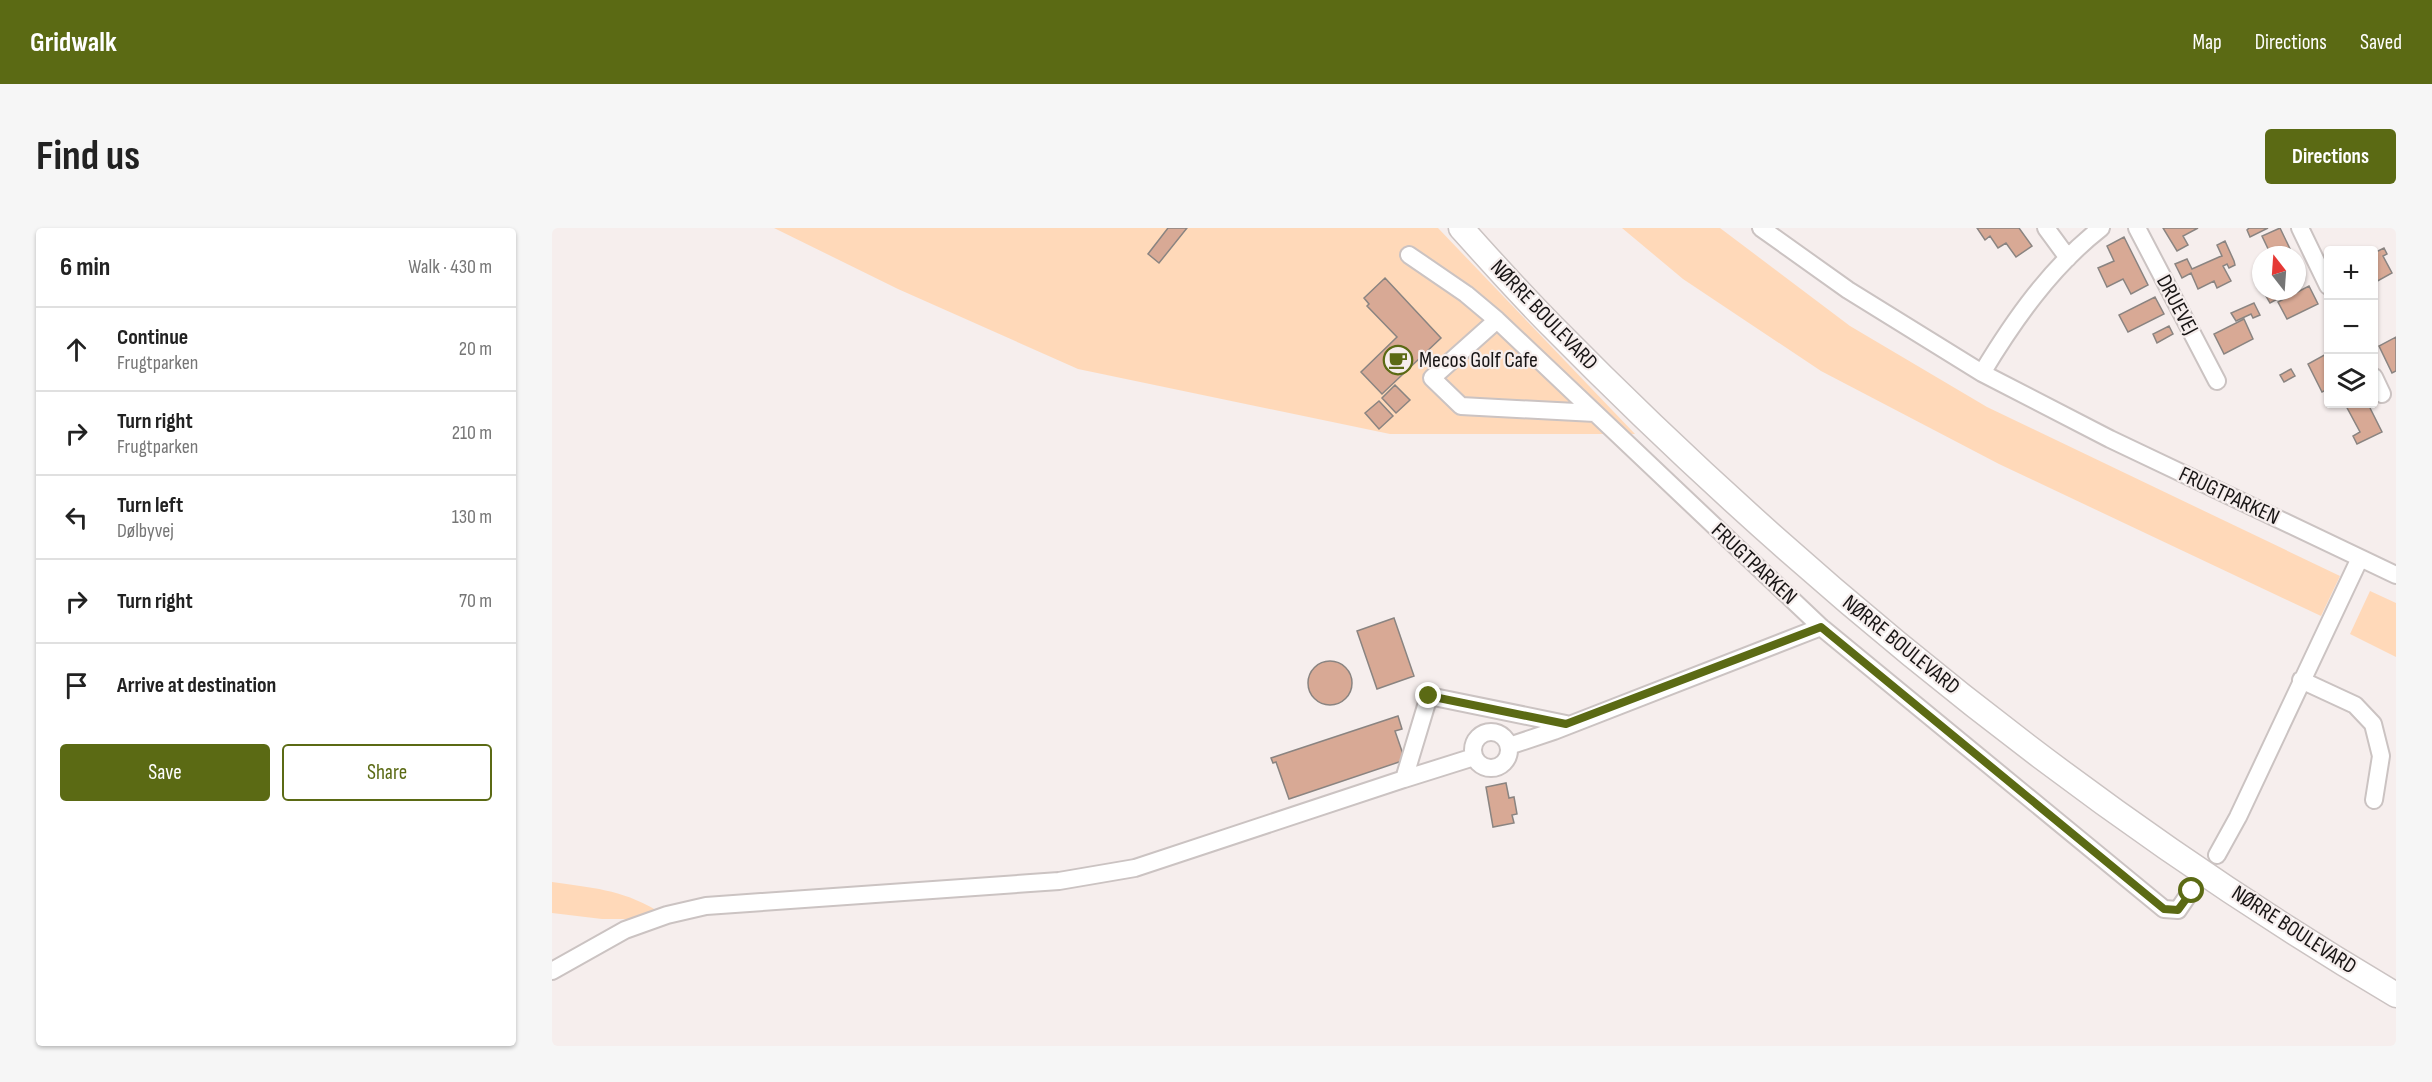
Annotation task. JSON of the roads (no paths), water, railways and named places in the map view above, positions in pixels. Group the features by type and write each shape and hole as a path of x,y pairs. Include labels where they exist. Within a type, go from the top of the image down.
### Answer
{"highway":[{"name":"NØRRE BOULEVARD","path":"1461,228 1551,325 1672,443 1810,570 1929,669 2088,792 2311,945 2396,995"}],"street":[{"name":"FRUGTPARKEN","path":"1761,228 1848,290 1982,373 2110,439 2396,575"},
{"path":"2046,228 2068,258"},
{"path":"1982,373 2012,325 2037,292 2068,258 2101,228"},
{"name":"DRUEVEJ","path":"2137,228 2217,381"},
{"path":"2300,228 2324,278"},
{"name":"FRUGTPARKEN","path":"1409,255 1466,294 1497,320 1821,627 2164,909 2178,910 2192,891"},
{"path":"1497,320 1432,378 1461,406 1595,413"},
{"path":"2378,386 2382,394"},
{"path":"2217,855 2238,817 2360,558"},
{"path":"1509,746 1821,627"},
{"path":"2301,680 2355,705 2373,724 2381,756 2374,800"},
{"path":"1404,779 1429,696 1566,724"},
{"path":"1495,732 1504,737 1509,746 1504,762 1497,767 1480,764 1474,757 1473,747 1477,738 1485,733 1495,732"},
{"path":"552,971 625,930 667,915 706,906 1059,881 1135,868 1474,757"}],"place":[{"name":"Mecos Golf Cafe","path":"1398,360"}]}
